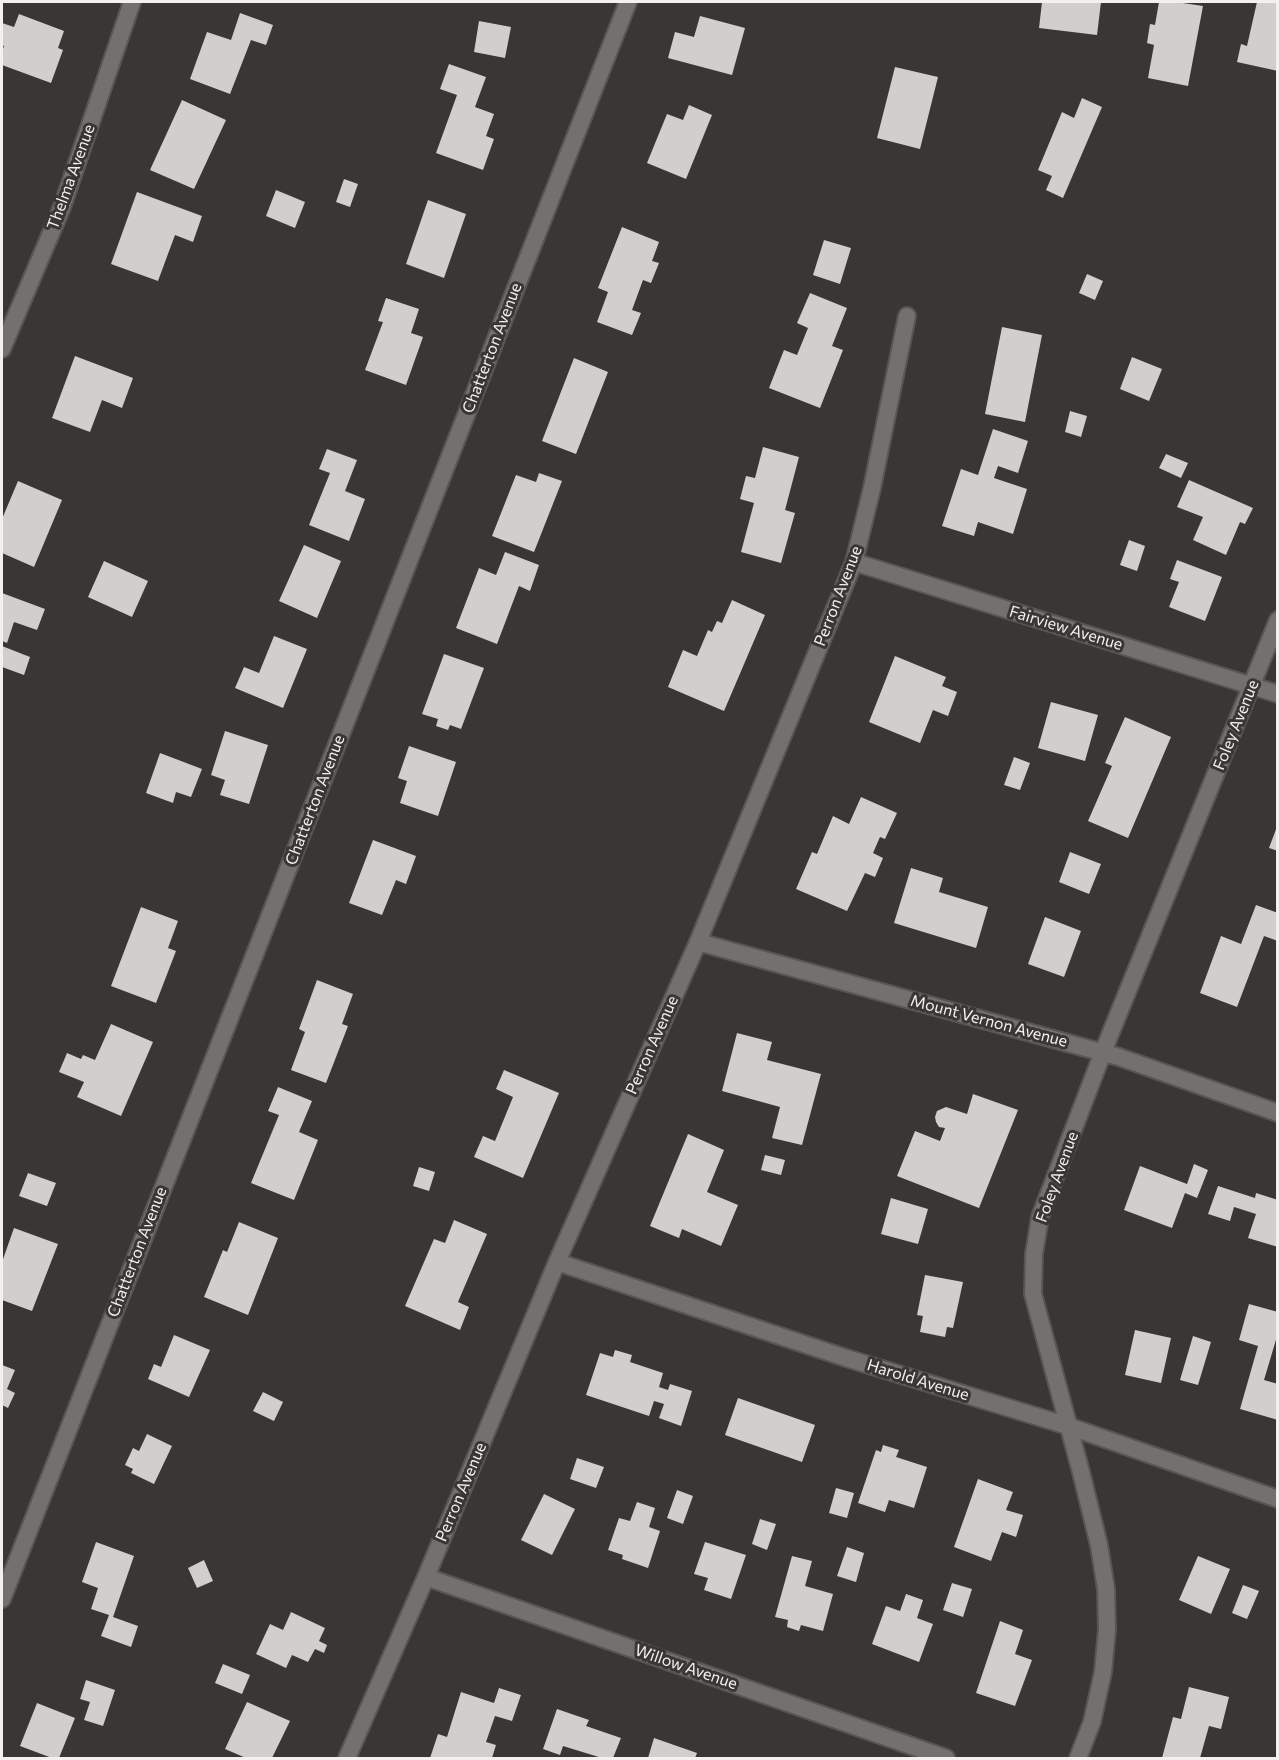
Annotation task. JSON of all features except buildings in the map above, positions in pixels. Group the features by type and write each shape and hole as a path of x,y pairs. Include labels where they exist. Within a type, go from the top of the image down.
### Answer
{"street":[{"name":"Thelma Avenue","path":"2,349 62,207 132,2"},
{"name":"Chatterton Avenue","path":"2,1599 628,2"},
{"name":"Perron Avenue","path":"347,1758 426,1577 557,1262 698,942 854,562 872,488 907,316"},
{"name":"Fairview Avenue","path":"854,562 1278,694"},
{"name":"Foley Avenue","path":"1078,1758 1094,1712 1103,1672 1107,1629 1106,1589 1099,1545 1033,1294 1034,1254 1040,1217 1103,1052 1278,620"},
{"name":"Mount Vernon Avenue","path":"698,942 1103,1052 1278,1113"},
{"name":"Harold Avenue","path":"557,1262 846,1358 1068,1426 1278,1498"},
{"name":"Willow Avenue","path":"426,1577 946,1758"}]}
